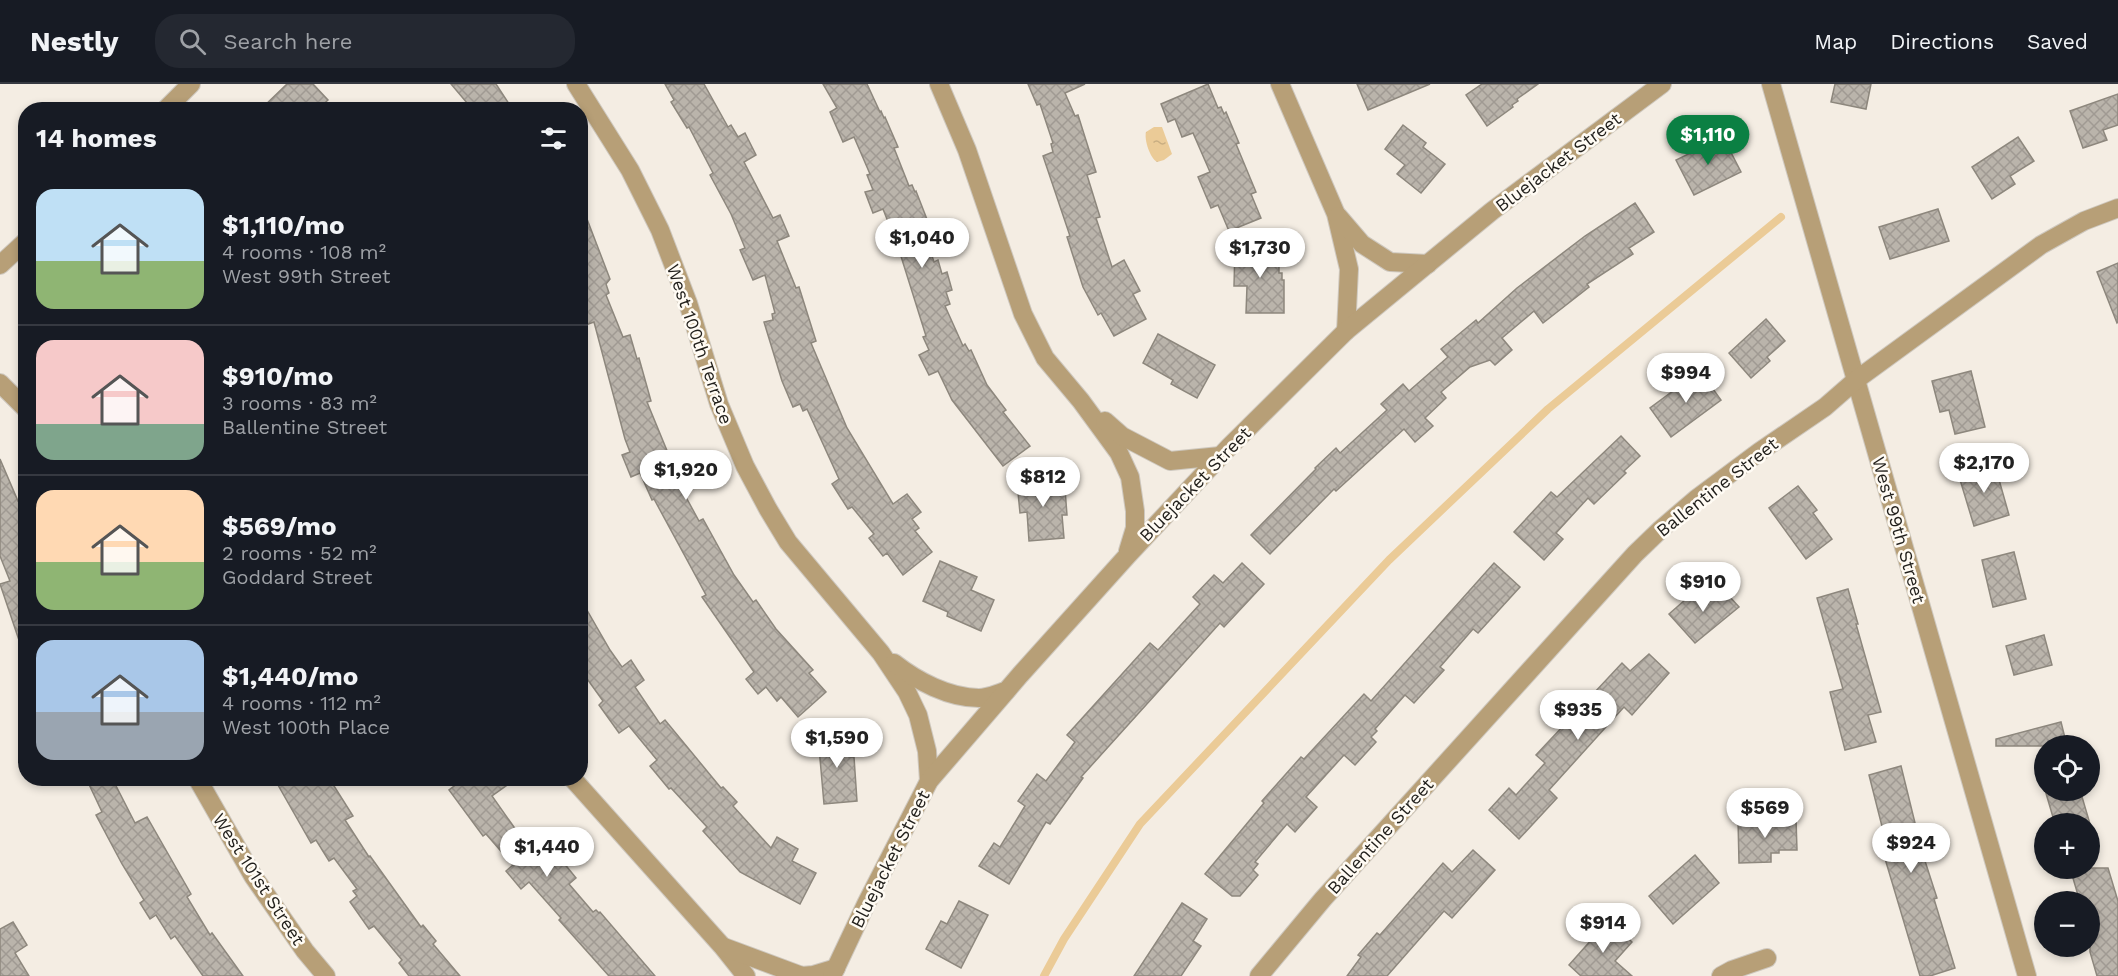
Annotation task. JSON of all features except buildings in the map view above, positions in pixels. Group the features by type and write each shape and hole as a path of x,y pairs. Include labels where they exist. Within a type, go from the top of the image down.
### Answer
{"street":[{"path":"174,102 191,84"},
{"name":"West 100th Terrace","path":"576,84 587,102"},
{"path":"939,84 975,171 1023,315 1045,358 1081,401 1119,453 1130,477 1135,528 1127,556"},
{"path":"1281,84 1336,214 1349,269 1346,332"},
{"name":"Bluejacket Street","path":"834,972 929,781 1006,691 1220,456 1346,332 1492,211 1662,84"},
{"name":"West 99th Street","path":"1771,84 2027,976"},
{"name":"West 100th Terrace","path":"588,103 630,170 660,230 688,303 719,404 745,466 788,542 881,653 907,692 918,715 927,751 929,781"},
{"name":"Ballentine Street","path":"1259,976 1323,899 1635,554 1661,529 1696,499 1825,407 1856,380 2041,245 2085,221 2118,208"},
{"path":"1336,214 1362,244 1390,262 1428,264"},
{"path":"0,265 18,248"},
{"path":"0,382 18,401"},
{"path":"1081,401 1122,436 1170,461 1220,456"},
{"name":"West 100th Terrace","path":"881,653 910,676 940,691 980,698 1006,691"},
{"name":"West 101st Street","path":"202,786 253,876 305,951 326,976"},
{"path":"579,786 746,976"},
{"path":"722,946 802,976 834,972"},
{"path":"1721,976 1767,958"}],"water":[{"path":"1154,127 1162,127 1172,154 1157,162 1150,153 1146,140 1146,132"}],"waterway":[{"path":"1044,976 1064,939 1140,824 1389,560 1548,409 1781,217"}]}
